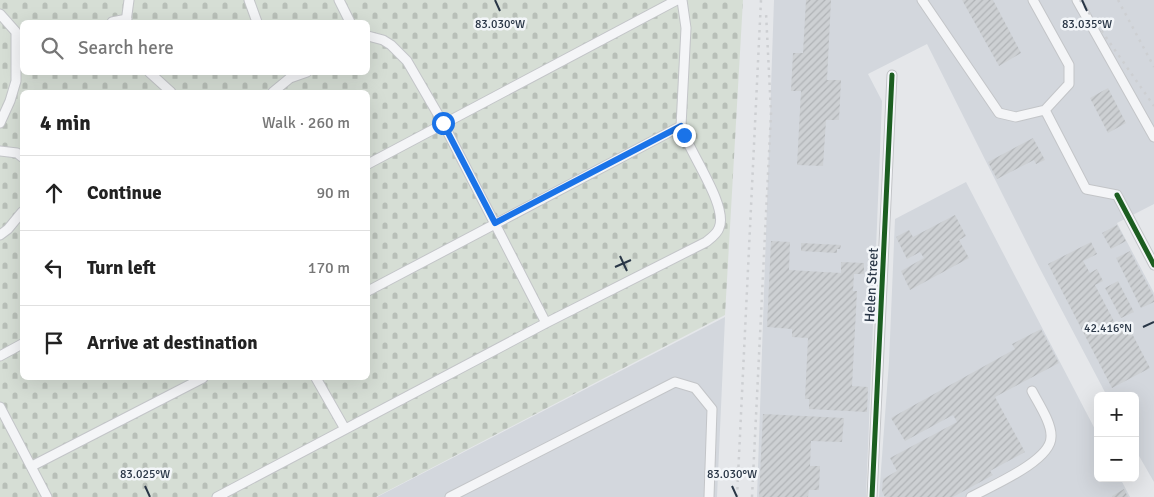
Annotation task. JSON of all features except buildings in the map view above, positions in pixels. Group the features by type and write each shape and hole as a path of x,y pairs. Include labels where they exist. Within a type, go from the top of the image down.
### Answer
{"street":[{"path":"126,20 129,0"},
{"path":"249,0 255,20"},
{"path":"339,0 349,20"},
{"path":"370,163 677,0"},
{"path":"217,497 546,323 706,242 715,235 720,227 722,218 720,208 681,126 686,28 682,0"},
{"path":"922,0 999,113 1016,116 1044,110 1069,84 1069,65 1034,0"},
{"path":"1077,0 1154,136"},
{"path":"0,14 19,32 16,81 10,101 0,123"},
{"path":"370,37 383,40 399,52 414,72 443,123 546,323"},
{"path":"152,75 169,90"},
{"path":"275,90 288,75"},
{"name":"Helen Street","path":"872,497 892,75"},
{"path":"1044,110 1086,189 1117,195 1154,265"},
{"path":"370,290 681,126"},
{"path":"0,150 20,154"},
{"path":"0,235 8,229 20,214"},
{"path":"0,356 20,345"},
{"path":"32,466 199,380"},
{"path":"317,380 344,429"},
{"path":"450,497 675,382 695,388 712,409 709,497"},
{"path":"971,497 1037,461 1048,449 1051,436 1047,420 1032,391"},
{"path":"0,407 47,497"}],"shaded area":[{"path":"774,0 1154,0 1154,204 1117,223 1154,293 1154,482 1139,456 1139,392 1105,392 1038,265 927,44 868,74 882,101 866,497 757,497"},
{"path":"966,182 1094,427 1094,482 1122,482 1130,497 879,497 889,362 895,219"},
{"path":"725,317 717,497 377,497"}],"green space":[{"path":"0,0 743,0 725,315 376,497 0,497"}],"railway":[{"path":"737,497 761,0"},
{"path":"1080,0 1154,106"},
{"path":"1118,0 1154,67"},
{"path":"752,497 771,113 766,13"}],"cycle path":[{"path":"872,497 892,75"},
{"path":"1117,195 1154,265"}],"route":[{"path":"443,123 495,223 681,126 684,135"}]}
